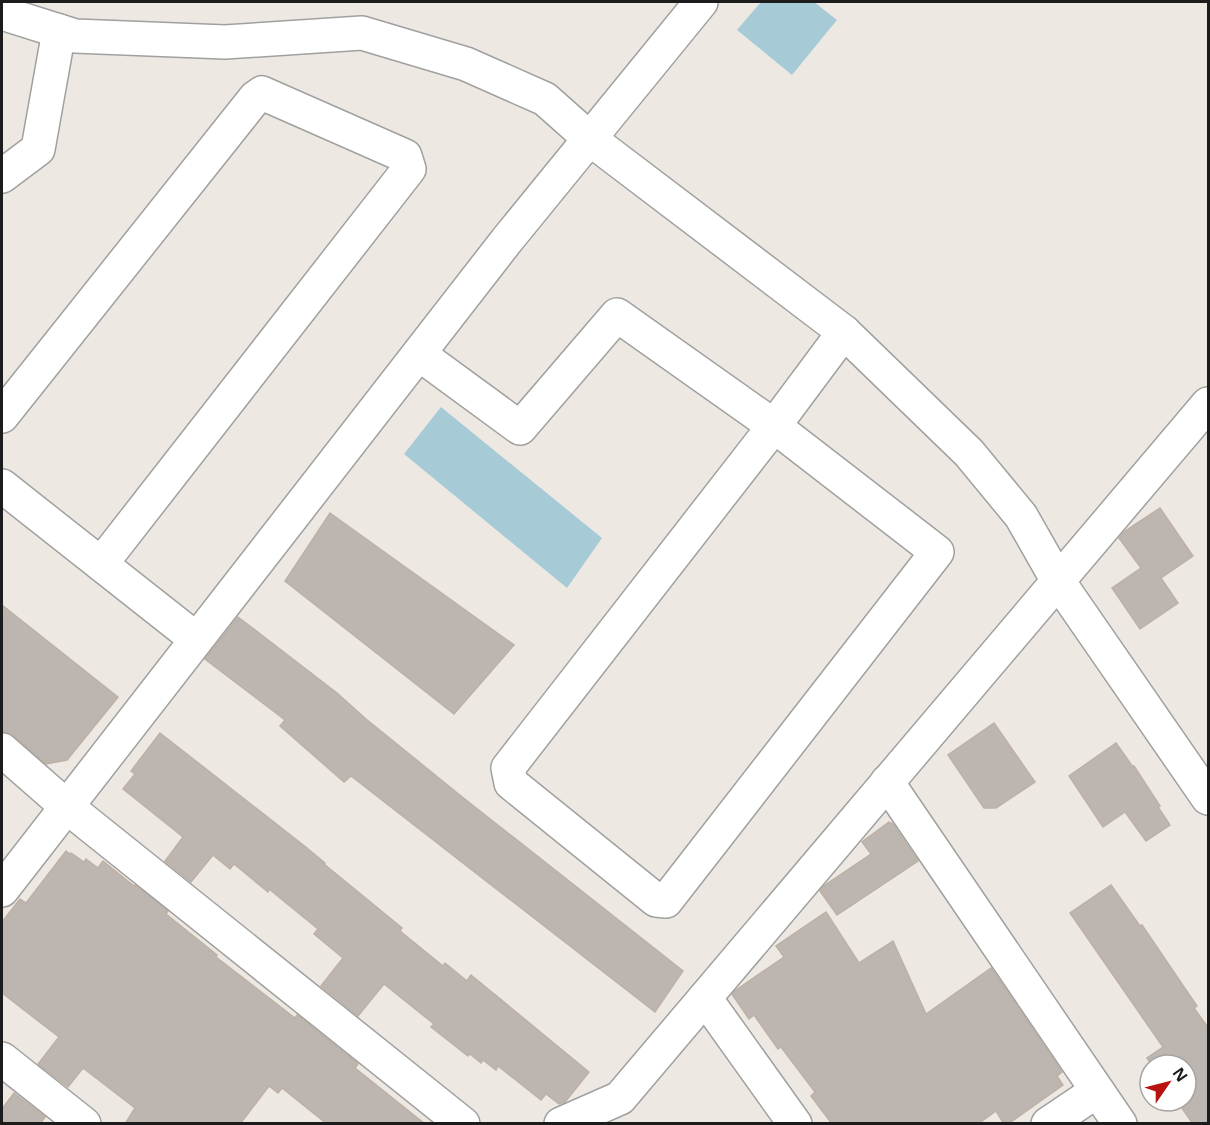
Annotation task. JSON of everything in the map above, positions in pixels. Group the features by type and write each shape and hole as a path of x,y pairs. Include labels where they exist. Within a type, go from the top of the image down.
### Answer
{"street":[{"path":"2,890 507,240 701,2"},
{"path":"2,14 75,36 225,42 362,33 466,64 545,99 590,139 844,332 969,453 1021,516 1058,581 1209,798"},
{"path":"2,176 38,149 59,31"},
{"path":"2,416 255,98 262,93 405,156 409,169 101,564"},
{"path":"419,354 520,428 617,315 774,426 937,552 666,901 656,900 511,783 508,768 774,426 844,332"},
{"path":"561,1124 620,1098 1209,404"},
{"path":"2,486 196,639"},
{"path":"2,750 66,806 463,1124"},
{"path":"887,782 1120,1124"},
{"path":"705,998 795,1124"},
{"path":"2,1059 84,1124"},
{"path":"1048,1124 1097,1091"}],"water":[{"path":"761,2 814,2 837,20 792,75 737,30"},
{"path":"441,407 602,538 567,588 404,454"}],"building":[{"path":"1160,508 1193,556 1161,578 1178,603 1140,629 1112,588 1141,568 1119,538 1125,531"},
{"path":"330,513 514,645 454,714 285,581"},
{"path":"2,605 118,697 67,760 46,764 14,736 2,732"},
{"path":"238,617 337,693 461,796 683,971 655,1012 351,776 344,782 280,726 285,720 205,659"},
{"path":"994,723 1035,782 996,808 984,808 948,755"},
{"path":"160,733 307,848 402,928 400,931 443,966 445,963 467,981 471,975 589,1072 565,1102 559,1104 546,1094 541,1100 498,1066 496,1070 483,1060 481,1063 470,1054 468,1056 431,1027 434,1024 384,984 358,1016 321,986 343,958 314,934 318,929 269,889 268,892 234,864 230,869 213,855 191,882 165,861 183,837 123,789 135,774 131,771"},
{"path":"1116,743 1134,766 1170,825 1146,841 1125,812 1103,827 1069,776"},
{"path":"889,822 892,823 918,861 837,915 820,891 825,885 871,854 862,842"},
{"path":"66,851 84,862 86,859 98,868 103,861 135,885 168,911 166,914 217,955 216,957 295,1018 297,1015 358,1064 355,1068 425,1124 327,1124 282,1088 278,1093 269,1086 240,1124 125,1124 135,1108 83,1068 68,1087 38,1064 59,1037 2,993 2,922 20,899 26,903"},
{"path":"1111,885 1140,926 1142,925 1197,1006 1194,1008 1209,1029 1209,1124 1193,1124 1185,1113 1198,1113 1198,1053 1154,1053 1163,1047 1070,913"},
{"path":"826,912 859,963 893,941 926,1014 991,968 1062,1072 1057,1076 1063,1085 1008,1124 1004,1124 996,1111 978,1124 832,1124 811,1096 815,1092 781,1047 778,1049 754,1015 749,1019 732,994 784,957 776,946"},
{"path":"14,1093 45,1117 40,1124 2,1124 2,1109"}]}
